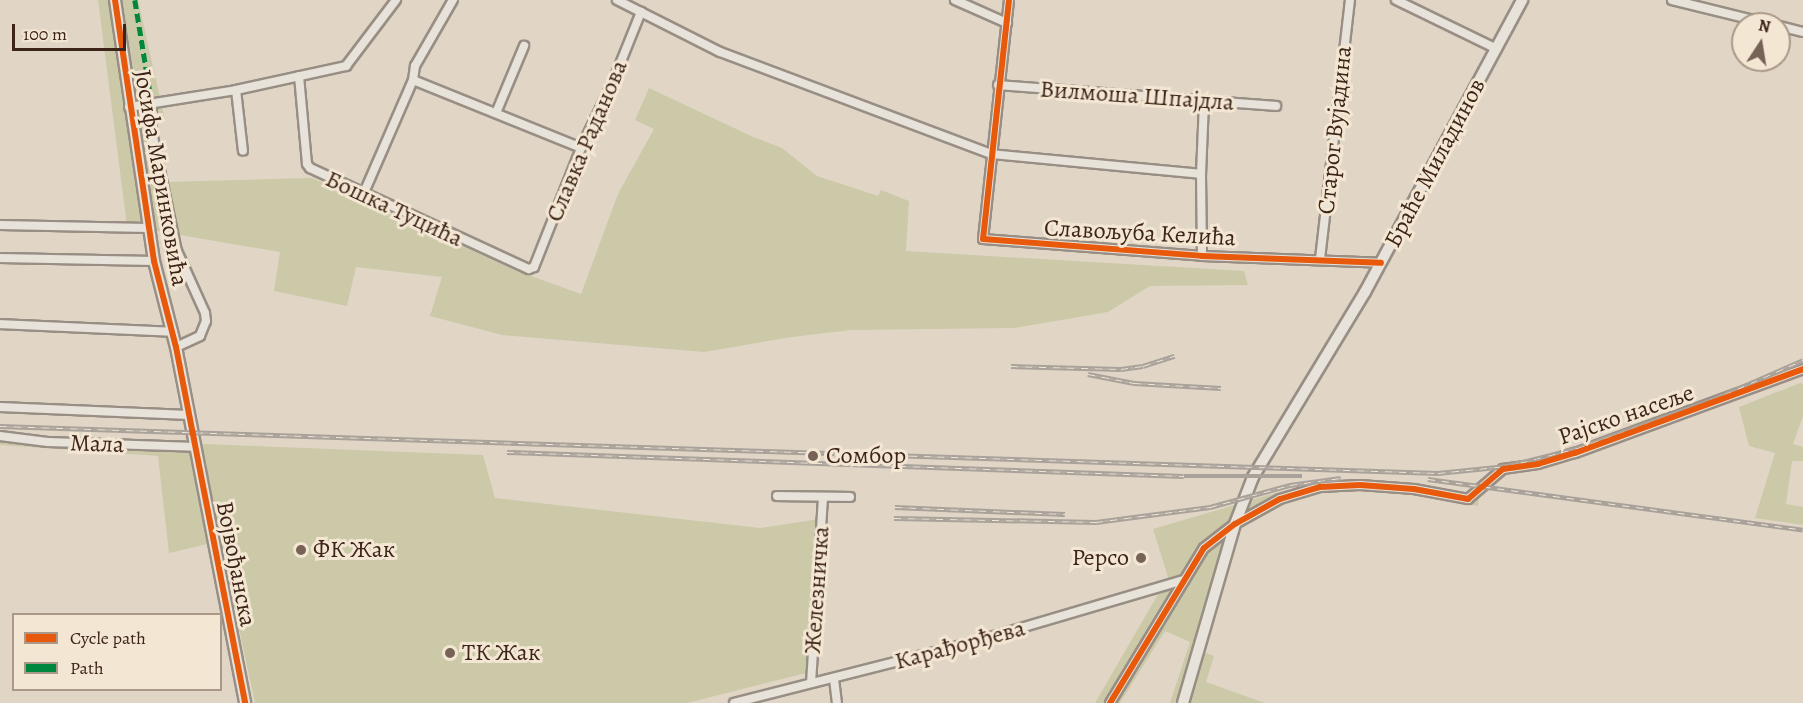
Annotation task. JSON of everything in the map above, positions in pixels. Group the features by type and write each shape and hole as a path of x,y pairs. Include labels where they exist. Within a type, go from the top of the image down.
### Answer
{"main road":[{"name":"Јосифа Маринковића","path":"115,0 148,228 154,261 173,332 193,432"},
{"name":"Браће Миладинов","path":"1183,703 1235,524 1253,477 1381,262 1522,0"},
{"name":"Војвођанска","path":"193,432 245,703"}],"street":[{"path":"129,106 236,90 346,66 396,0"},
{"path":"363,195 413,80 415,66 453,0"},
{"path":"618,0 720,52 783,78 991,154 1201,174"},
{"path":"955,0 1007,23"},
{"path":"991,154 1009,0"},
{"name":"Старог Вујадина","path":"1320,259 1350,0"},
{"path":"1396,0 1497,49"},
{"path":"1672,0 1731,14"},
{"name":"Славка Раданова","path":"532,268 641,12"},
{"path":"496,113 524,46"},
{"name":"Бошка Туцића","path":"299,76 307,164 316,173 524,267 532,268"},
{"path":"413,80 582,148"},
{"name":"Вилмоша Шпајдла","path":"998,85 1276,106"},
{"path":"236,90 243,151"},
{"path":"1202,256 1201,174 1204,101"},
{"name":"Јосифа Маринковића","path":"152,104 151,127 177,251 205,313 206,321 200,336 176,347"},
{"name":"Славољуба Келића","path":"991,154 983,239 1202,256 1381,262"},
{"path":"0,225 148,228"},
{"path":"0,258 154,261"},
{"path":"0,324 173,332"},
{"name":"Рајско насеље","path":"1235,524 1280,499 1320,487 1379,485 1468,499 1503,469 1538,464 1575,453 1803,369"},
{"path":"0,407 189,415"},
{"name":"Мала","path":"0,436 48,442 195,447"},
{"path":"777,496 850,497"},
{"name":"Железничка","path":"811,683 823,497"},
{"path":"1110,703 1204,548 1235,524"},
{"name":"Карађорђева","path":"735,703 973,642 1184,580"},
{"path":"834,679 837,703"}],"shaded area":[{"path":"98,0 138,0 165,120 154,124 167,182 312,178 517,271 581,294 618,194 654,129 635,120 649,88 751,136 782,148 817,176 878,196 881,190 909,201 906,251 1244,271 1248,285 1150,286 1108,312 1015,328 851,330 792,337 704,352 502,335 430,316 442,277 356,267 347,306 274,291 280,252 127,226"},
{"path":"1800,383 1803,384 1803,416 1793,444 1803,447 1803,461 1792,461 1786,504 1803,507 1803,525 1755,518 1775,453 1749,446 1739,407"},
{"path":"0,436 483,455 495,498 760,528 826,518 818,670 687,703 255,703 220,541 169,553 158,456 0,445"},
{"path":"1348,482 1414,484 1479,498 1478,506 1393,490 1333,489 1292,500 1256,518 1237,530 1203,652 1214,656 1206,682 1265,703 1170,703 1190,642 1165,631 1120,703 1095,703 1168,577 1153,529 1279,492"}],"railway":[{"path":"1011,366 1121,369 1143,366 1174,356"},
{"path":"0,426 1438,473 1507,466 1578,448 1712,400 1803,360"},
{"path":"1088,374 1134,383 1221,388"},
{"path":"507,452 1184,476 1302,476"},
{"path":"894,518 1096,522 1210,507 1290,485 1341,478"},
{"path":"1428,479 1803,530"},
{"path":"895,507 1065,514"}],"marked path":[{"path":"135,0 152,104"}],"cycle path":[{"path":"115,0 154,261 176,347 245,703"},
{"path":"1009,0 983,239 1202,256 1381,263"},
{"path":"1110,703 1204,548 1235,524 1280,499 1320,487 1360,485 1414,489 1468,499 1503,469 1538,464 1575,453 1803,369"}],"place":[{"name":"Сомбор","path":"813,456"},
{"name":"ФК Жак","path":"301,550"},
{"name":"Pepco","path":"1141,558"},
{"name":"ТК Жак","path":"450,653"}]}
